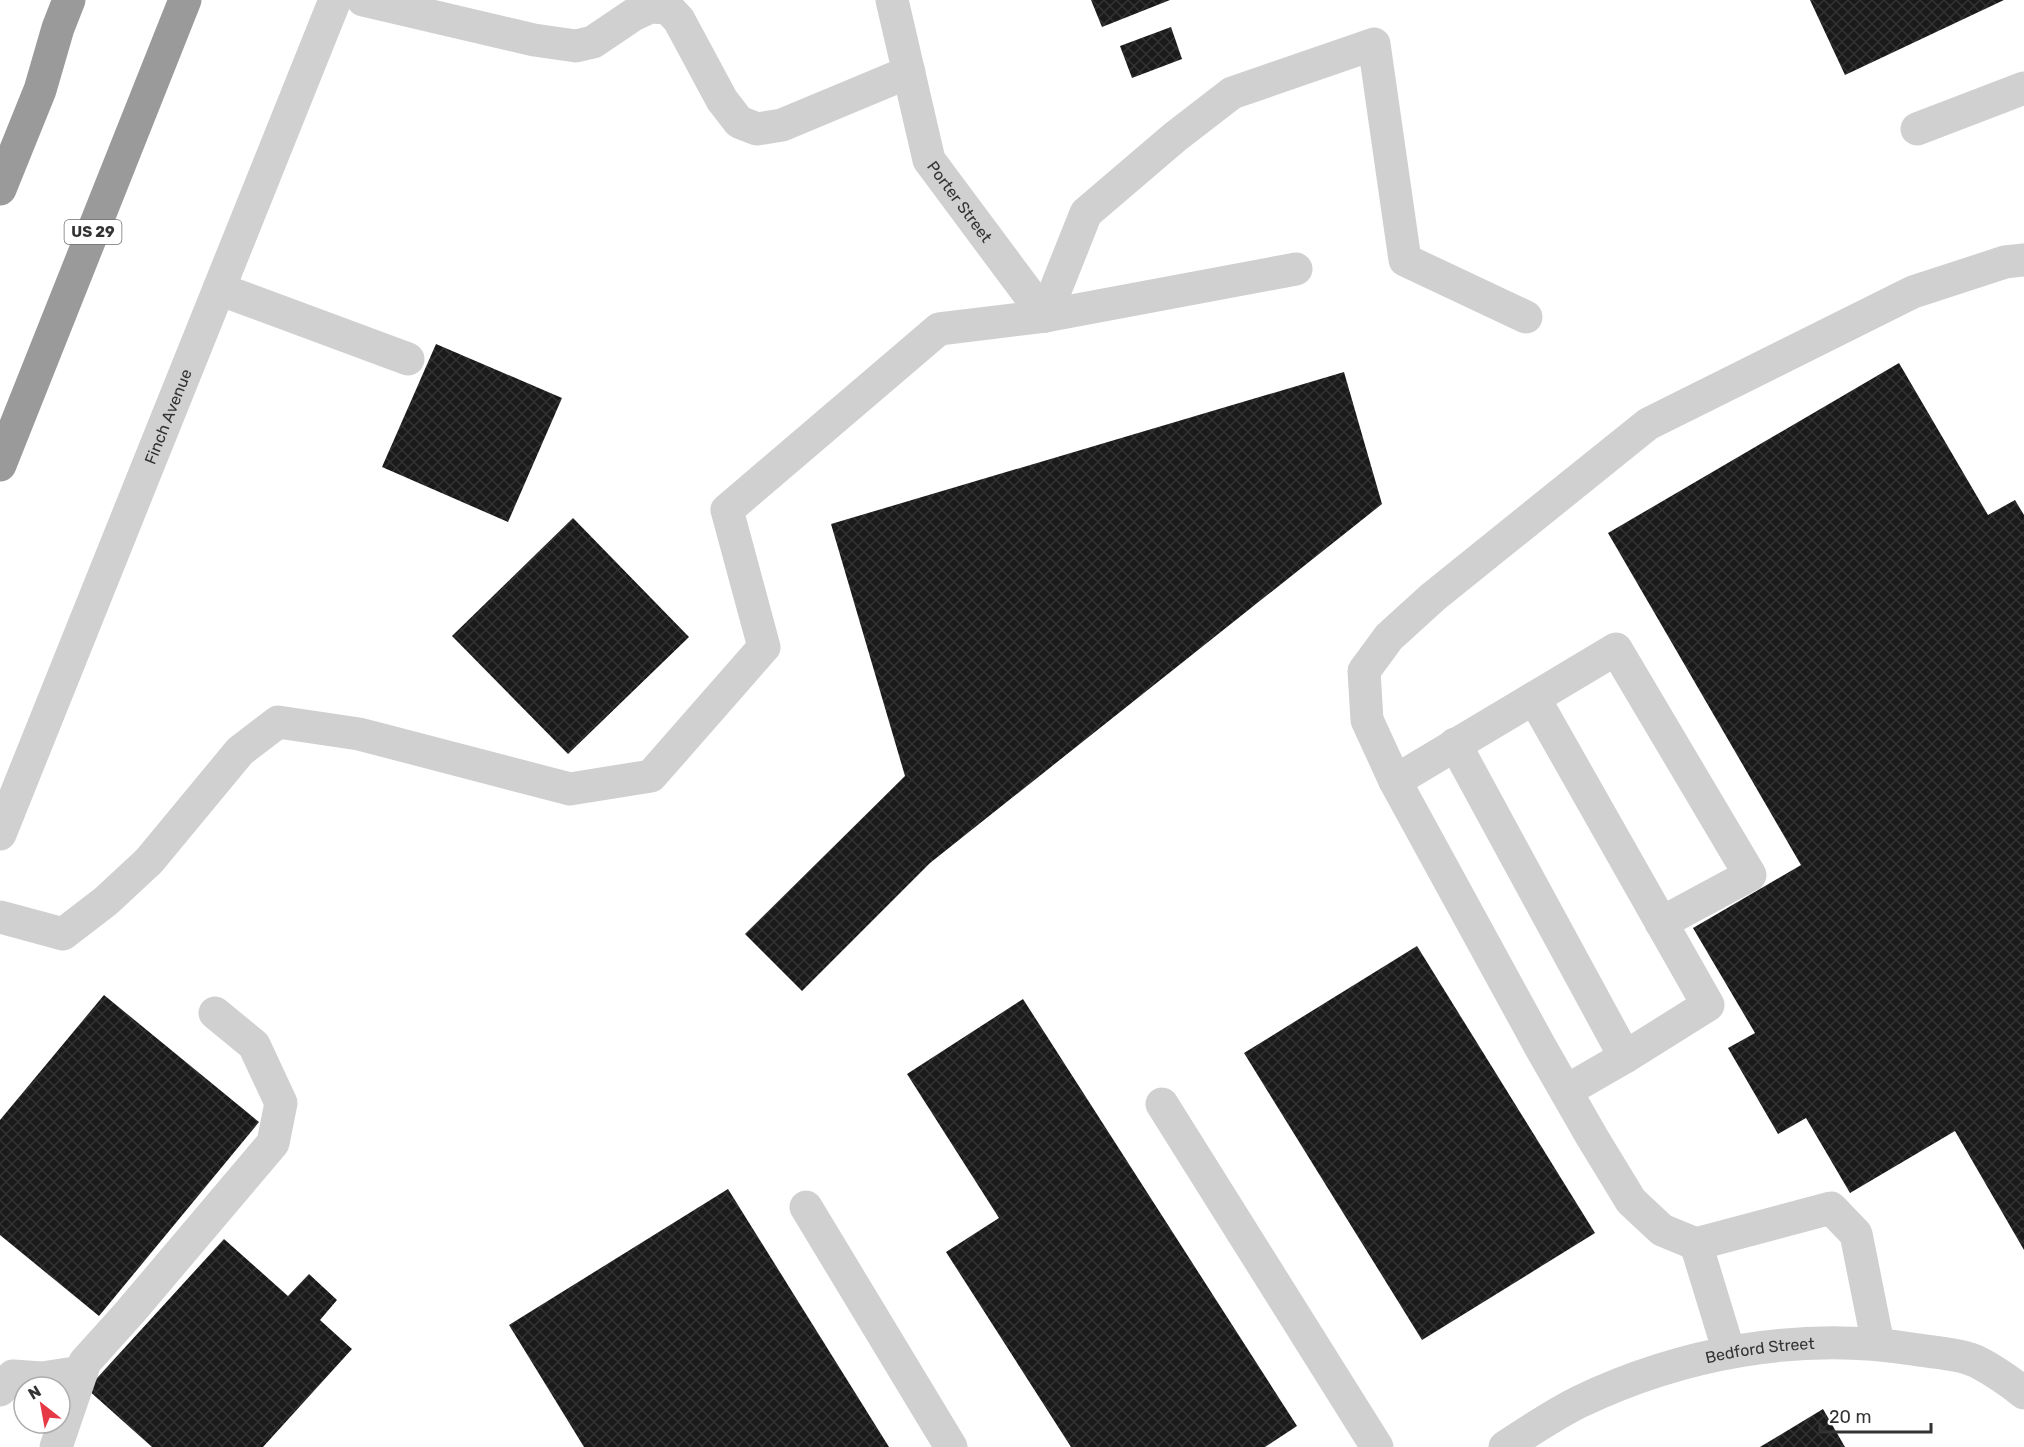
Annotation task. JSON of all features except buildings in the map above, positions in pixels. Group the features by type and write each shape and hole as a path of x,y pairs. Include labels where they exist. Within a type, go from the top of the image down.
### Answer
{"highway":[{"path":"0,189 40,90 58,28 69,0"},
{"name":"US 29","path":"0,465 185,0"}],"street":[{"name":"Finch Avenue","path":"0,834 335,0"},
{"path":"363,0 534,40 576,46 593,42 633,15 650,7 668,8 679,20 728,107 739,122 757,129 782,124 909,72"},
{"name":"Porter Street","path":"892,0 929,160 1045,316"},
{"path":"1045,316 1086,213 1175,137 1232,93 1374,44 1406,260 1526,317"},
{"path":"1917,129 2024,88"},
{"path":"1878,1344 1856,1234 1831,1208 1696,1244 1662,1230 1631,1201 1566,1091 1395,781 1367,720 1364,670 1389,637 1433,597 1648,424 1913,292 2005,261 2024,260"},
{"path":"0,917 63,934 106,901 149,861 240,751 278,722 359,734 570,789 651,776 764,647 727,510 939,329 1045,316 1296,269"},
{"path":"219,289 408,359"},
{"path":"1395,781 1616,649 1750,875 1661,923"},
{"path":"1534,698 1708,1005 1566,1091"},
{"path":"1455,744 1625,1057"},
{"path":"56,1447 85,1362 273,1143 281,1104 254,1045 215,1013"},
{"path":"1162,1104 1377,1447"},
{"path":"806,1207 951,1447"},
{"path":"1696,1244 1729,1353"},
{"name":"Bedford Street","path":"1505,1447 1541,1423 1624,1382 1701,1358 1800,1344 1878,1344 1970,1359 2015,1385 2024,1393"},
{"path":"0,1390 13,1376 42,1378 81,1371"}]}
